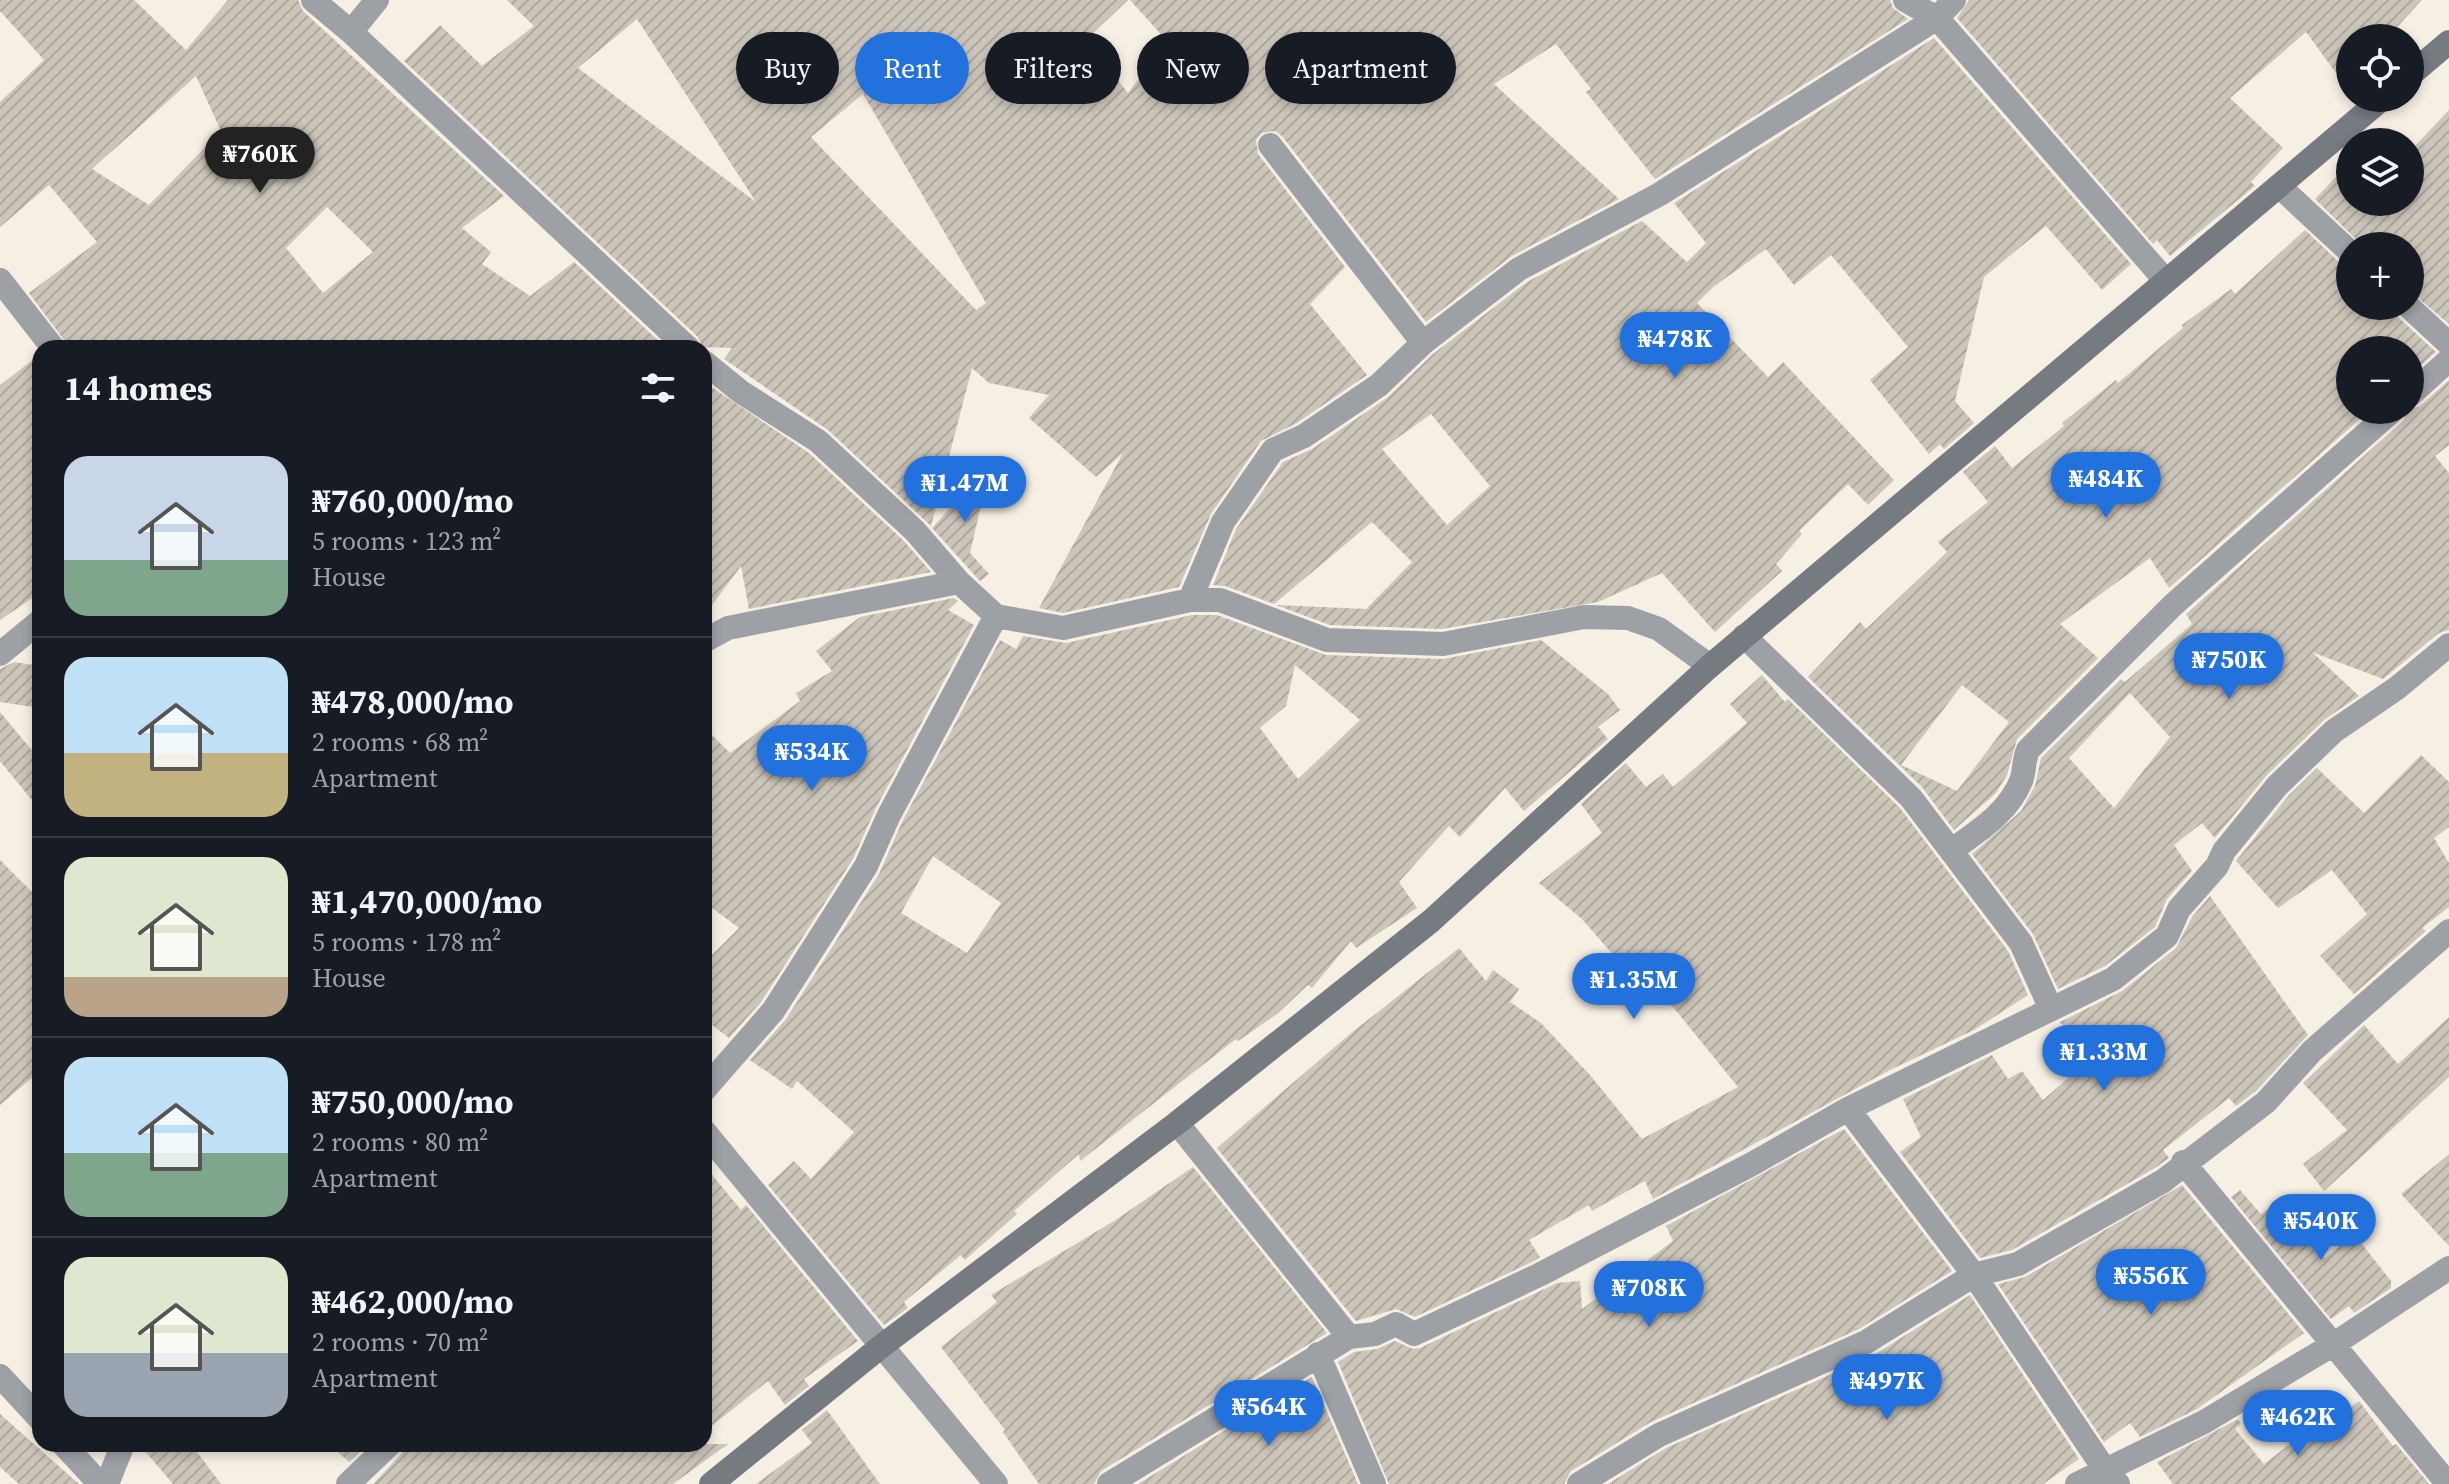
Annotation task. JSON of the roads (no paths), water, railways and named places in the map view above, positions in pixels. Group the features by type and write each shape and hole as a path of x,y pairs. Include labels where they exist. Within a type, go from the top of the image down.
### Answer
{"street":[{"path":"313,0 679,340"},
{"path":"351,32 377,0"},
{"path":"1905,0 1937,18 2165,280"},
{"path":"1190,600 1223,522 1273,450 1304,436 1379,385 1423,343 1519,269 1660,194 1937,18 1954,0"},
{"path":"2424,63 2449,42"},
{"path":"711,1484 883,1345 1177,1123 1431,921 1744,636 2366,112"},
{"path":"1270,145 1423,343"},
{"path":"2279,186 2336,239"},
{"path":"0,280 47,340"},
{"path":"2423,320 2449,344"},
{"path":"2424,382 2449,360"},
{"path":"712,368 741,392 818,441 915,531 959,582 996,616 1063,628 1190,600 1220,600 1327,640 1443,644 1584,617 1628,618 1659,629 1710,666"},
{"path":"1952,850 1996,817 2022,780 2022,763 2028,750 2173,605 2377,424"},
{"path":"712,637 728,628 959,582"},
{"path":"712,1081 773,1011 866,866 889,815 996,616"},
{"path":"0,654 32,628"},
{"path":"1744,636 1911,798 2021,943 2051,1009"},
{"path":"1109,1484 1349,1337 1375,1334 1396,1324 1414,1334 1695,1194 1848,1109 2113,979 2167,936 2179,909 2217,866 2224,851 2277,786 2334,731 2397,688 2449,645"},
{"path":"1579,1484 1659,1435 1866,1342 1974,1275 2018,1264 2163,1181 2183,1162 2266,1102 2312,1051 2449,931"},
{"path":"1848,1109 1974,1275 2111,1477"},
{"path":"1177,1123 1349,1337"},
{"path":"712,1141 996,1484"},
{"path":"2183,1162 2448,1484"},
{"path":"2077,1484 2111,1477 2334,1344 2449,1268"},
{"path":"1318,1354 1374,1484"},
{"path":"0,1376 32,1410"},
{"path":"70,1452 100,1484"},
{"path":"107,1484 120,1452"},
{"path":"348,1484 382,1452"}]}
